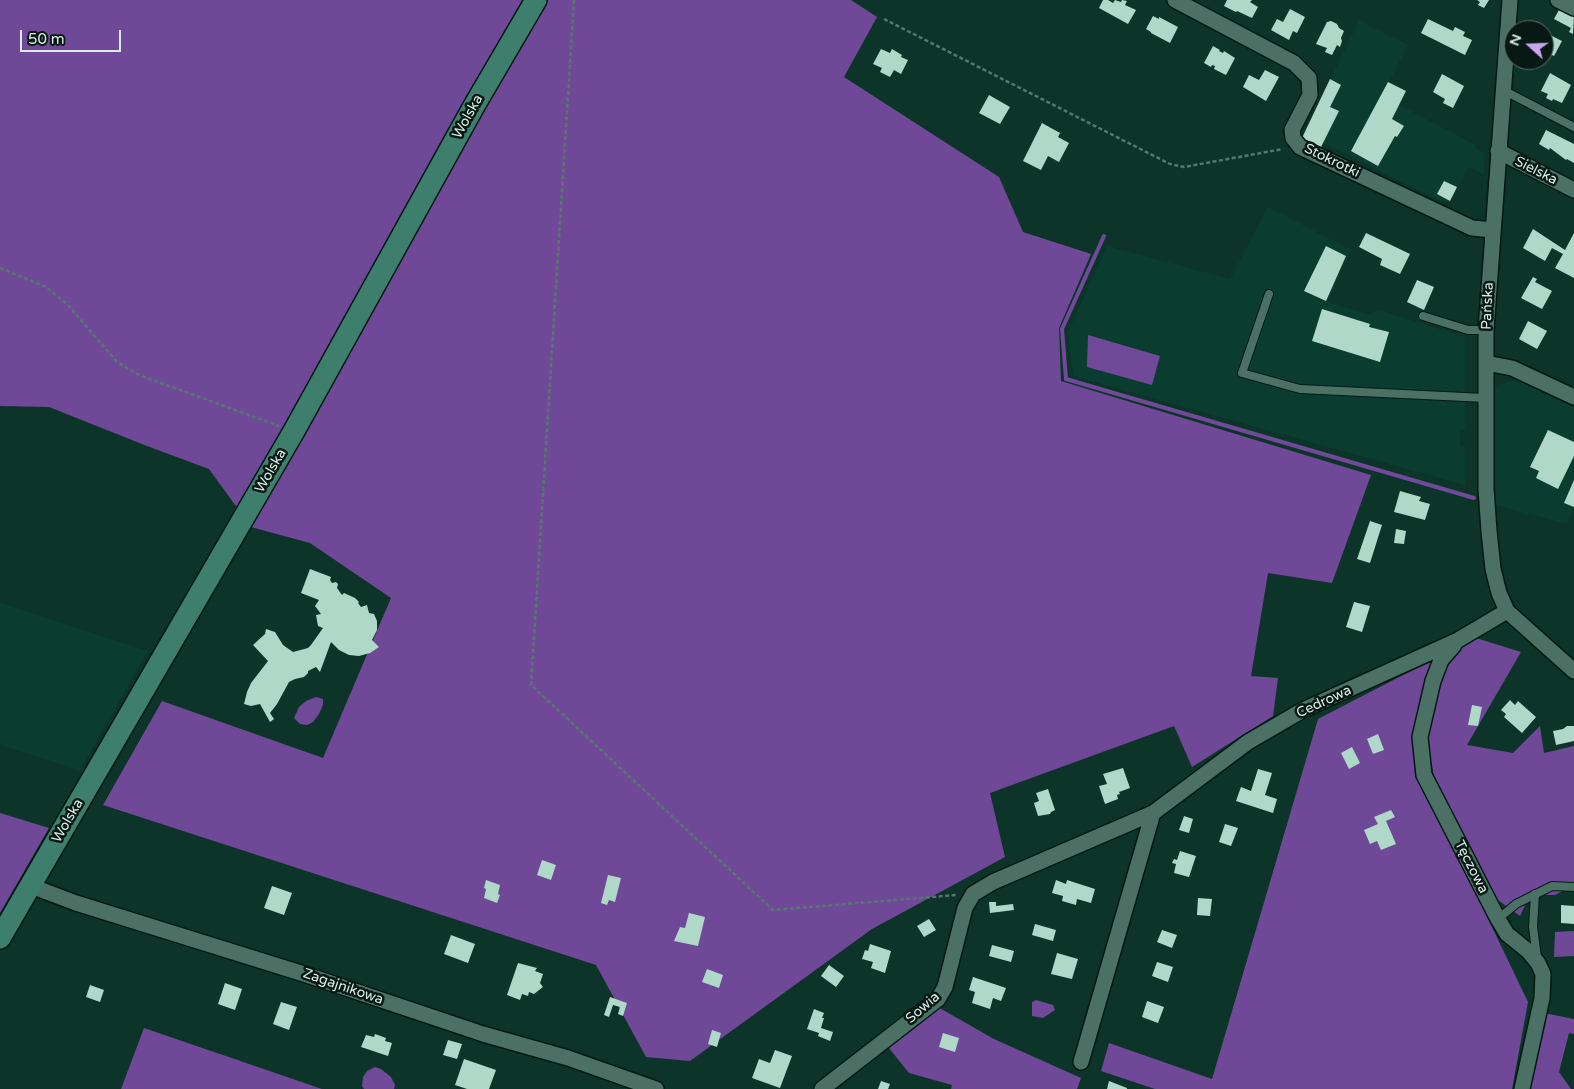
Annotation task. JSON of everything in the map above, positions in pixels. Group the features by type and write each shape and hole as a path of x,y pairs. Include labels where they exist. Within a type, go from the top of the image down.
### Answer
{"street":[{"name":"Wolska","path":"0,938 294,431 474,106 536,0"},
{"name":"Stokrotki","path":"1175,0 1294,63 1309,78 1310,95 1292,130 1293,138 1300,146 1472,228 1493,230"},
{"name":"Pańska","path":"1507,611 1499,592 1493,569 1489,531 1486,489 1485,398 1486,330 1510,0"},
{"path":"1558,0 1574,8"},
{"name":"Sielska","path":"1498,151 1574,190"},
{"path":"1486,364 1512,368 1574,397"},
{"name":"Cedrowa","path":"974,894 993,882 1153,813 1248,742 1303,710 1458,640 1507,611"},
{"path":"1507,611 1574,671"},
{"name":"Tęczowa","path":"1458,640 1441,660 1432,681 1420,737 1424,775 1507,934 1528,951 1538,963"},
{"path":"1081,1062 1153,813"},
{"name":"Zagajnikowa","path":"31,886 76,903 304,974 483,1034 568,1058 656,1089"},
{"name":"Sowia","path":"822,1089 938,998 945,987 965,908 974,894"},
{"path":"1522,1089 1542,998 1542,974 1538,963"}],"lane":[{"path":"1503,90 1574,128"},
{"path":"1269,294 1242,373 1300,389 1485,398"},
{"path":"1423,316 1468,330 1486,330"},
{"path":"1498,919 1516,904 1552,886 1574,887"},
{"path":"1535,894 1533,927 1538,963"}],"path":[{"path":"574,0 531,685 773,910 974,894"},
{"path":"884,19 1170,164 1184,167 1300,146"},
{"path":"0,268 46,287 68,305 117,362 139,375 294,431"}],"shaded area":[{"path":"0,0 851,0 877,17 844,77 999,177 1023,232 1091,254 1059,328 1061,381 1371,475 1332,583 1268,573 1251,676 1278,678 1273,716 1192,767 1174,726 990,793 1005,857 872,929 690,1061 646,1057 596,965 103,805 162,701 323,758 391,598 310,543 251,527 209,469 49,407 0,406"},
{"path":"1359,21 1408,45 1382,96 1476,145 1475,148 1485,154 1484,175 1469,167 1450,202 1440,201 1304,133"},
{"path":"1268,207 1351,250 1327,302 1367,314 1379,310 1465,337 1465,428 1460,431 1460,445 1465,447 1465,485 1073,376 1068,332 1107,246 1230,279"},
{"path":"1088,335 1160,356 1152,385 1087,367"},
{"path":"1516,379 1574,407 1574,506 1567,524 1495,505 1494,386"},
{"path":"0,603 148,651 80,770 0,745"},
{"path":"1476,638 1521,652 1467,745 1513,753 1540,726 1544,753 1574,746 1574,885 1555,895 1530,895 1520,916 1491,895 1435,782 1423,722 1443,661 1456,650"},
{"path":"1434,659 1418,773 1528,1002 1512,1089 1155,1089 1101,1071 1109,1043 1212,1079 1318,719"},
{"path":"316,697 323,699 323,705 319,714 313,722 307,725 300,724 294,718 299,707 306,701"},
{"path":"0,813 49,828 0,913"},
{"path":"1574,931 1574,956 1554,957 1555,932"},
{"path":"1036,1000 1053,1005 1055,1010 1043,1018 1032,1016 1032,1002"},
{"path":"936,1006 994,1039 1081,1078 1077,1089 951,1089 952,1085 909,1073 888,1047"},
{"path":"1544,1013 1574,1019 1574,1034 1569,1033 1559,1072 1571,1089 1529,1089"},
{"path":"144,1028 322,1089 121,1089"},
{"path":"375,1067 391,1077 395,1085 394,1089 364,1089 362,1086 363,1077 367,1071"}],"building":[{"path":"1103,0 1113,3 1115,0 1127,1 1125,5 1136,10 1128,24 1099,8"},
{"path":"1227,0 1252,0 1250,2 1258,7 1252,18 1224,6"},
{"path":"1477,0 1489,0 1484,8 1478,5 1480,2"},
{"path":"1560,8 1574,16 1573,34 1569,32 1571,28 1554,19"},
{"path":"1290,9 1305,17 1297,33 1293,31 1289,40 1271,30 1277,19 1283,22"},
{"path":"1153,16 1159,19 1159,17 1178,27 1170,43 1146,29"},
{"path":"1428,19 1453,31 1455,27 1465,32 1463,36 1472,40 1465,55 1421,33"},
{"path":"1331,21 1344,31 1340,47 1337,45 1332,55 1325,52 1327,48 1316,44 1327,22"},
{"path":"1554,37 1562,41 1554,56"},
{"path":"1213,46 1219,51 1223,53 1224,51 1235,58 1226,75 1214,69 1215,66 1212,65 1211,67 1204,63"},
{"path":"881,49 890,53 892,49 908,60 901,74 894,70 890,77 880,72 882,68 873,64"},
{"path":"1265,70 1279,77 1266,101 1243,87 1249,75 1259,80"},
{"path":"1550,73 1571,85 1562,103 1546,98 1548,94 1541,91"},
{"path":"1442,74 1464,86 1453,108 1443,103 1445,99 1433,92"},
{"path":"1330,79 1341,85 1330,107 1339,111 1321,147 1302,138"},
{"path":"1388,82 1406,91 1392,119 1404,126 1397,137 1395,136 1378,166 1351,151"},
{"path":"989,95 1010,107 1000,124 979,113"},
{"path":"1042,123 1060,133 1058,137 1069,143 1059,162 1048,156 1041,170 1023,161"},
{"path":"1546,130 1574,144 1574,163 1566,160 1550,148 1549,150 1539,144"},
{"path":"1444,181 1457,187 1450,201 1437,194"},
{"path":"1533,229 1565,250 1574,233 1574,278 1555,268 1563,254 1552,248 1545,261 1523,248"},
{"path":"1366,233 1410,254 1400,274 1380,265 1382,259 1359,247"},
{"path":"1326,246 1346,256 1326,301 1304,291"},
{"path":"1533,277 1537,279 1535,282 1552,291 1542,309 1521,298"},
{"path":"1417,280 1434,287 1424,310 1407,302"},
{"path":"1322,309 1370,324 1369,327 1389,332 1380,362 1312,341"},
{"path":"1528,321 1547,331 1537,349 1519,339"},
{"path":"1548,430 1574,442 1574,456 1558,489 1536,478 1539,471 1530,467"},
{"path":"1574,480 1574,507 1564,503"},
{"path":"1400,491 1421,497 1419,501 1430,504 1425,520 1394,512"},
{"path":"1370,521 1382,525 1370,563 1357,559"},
{"path":"1396,529 1406,531 1404,544 1394,543"},
{"path":"310,569 331,577 330,580 332,583 336,582 338,584 337,588 342,595 344,593 355,598 361,607 367,605 369,613 374,614 377,621 377,630 372,640 379,647 370,653 359,656 349,655 339,650 331,642 320,672 316,667 308,671 304,677 289,682 270,713 274,719 270,722 260,704 251,706 244,704 251,683 268,661 253,645 265,634 266,629 275,632 283,645 293,652 308,648 311,645 323,628 318,626 316,615 321,614 315,606 319,600 301,593"},
{"path":"1354,602 1370,606 1362,632 1346,627"},
{"path":"1510,700 1515,705 1518,701 1536,717 1522,733 1504,717 1506,714 1501,710"},
{"path":"1472,705 1482,707 1478,726 1468,725"},
{"path":"1567,726 1574,726 1574,741 1556,745 1553,731"},
{"path":"1378,734 1384,750 1373,754 1367,739"},
{"path":"1352,747 1360,763 1349,769 1341,753"},
{"path":"1123,768 1130,788 1119,792 1120,794 1117,795 1118,799 1105,804 1099,786 1107,784 1103,774"},
{"path":"1258,769 1272,773 1265,795 1277,799 1273,813 1236,801 1241,787 1251,791"},
{"path":"1048,789 1055,810 1050,814 1038,816 1034,803 1039,801 1036,793"},
{"path":"1391,810 1395,817 1386,821 1396,844 1381,850 1377,841 1370,844 1364,830 1378,824 1374,817"},
{"path":"1184,816 1193,819 1189,833 1179,830"},
{"path":"1225,824 1238,828 1231,846 1219,842"},
{"path":"1180,851 1196,856 1189,877 1174,873 1176,864 1172,863 1174,859 1177,860"},
{"path":"542,860 556,865 551,880 537,875"},
{"path":"608,875 621,878 615,902 609,900 607,905 601,903"},
{"path":"486,880 500,885 498,894 500,895 497,903 484,898"},
{"path":"1056,880 1066,884 1067,880 1095,889 1091,903 1077,899 1076,905 1062,901 1063,896 1052,893"},
{"path":"272,886 292,893 284,915 264,908"},
{"path":"1198,898 1212,899 1210,916 1197,915"},
{"path":"989,902 996,902 996,906 1013,904 1014,910 990,913"},
{"path":"1561,905 1574,906 1574,924 1561,923"},
{"path":"689,913 705,917 698,946 674,941 680,927 685,928"},
{"path":"929,919 936,930 924,937 917,926"},
{"path":"1035,924 1056,930 1053,941 1032,935"},
{"path":"1162,930 1177,935 1172,948 1157,942"},
{"path":"451,935 475,944 468,963 444,954"},
{"path":"870,944 891,951 885,973 871,968 873,962 862,959 865,950 868,951"},
{"path":"992,945 1014,951 1011,962 989,956"},
{"path":"1057,953 1078,959 1072,979 1051,974"},
{"path":"1157,962 1173,967 1168,982 1152,976"},
{"path":"518,963 537,968 535,971 543,974 540,983 543,987 534,994 529,992 528,996 522,994 520,1000 507,995"},
{"path":"829,965 844,976 836,987 821,976"},
{"path":"707,969 723,975 719,988 702,982"},
{"path":"973,977 1006,988 1001,1001 993,998 990,1009 972,1003 975,992 969,990"},
{"path":"225,983 242,989 235,1010 218,1004"},
{"path":"90,985 104,990 100,1002 86,997"},
{"path":"610,997 627,1003 623,1016 618,1014 620,1007 613,1005 609,1017 604,1015"},
{"path":"1147,1001 1164,1007 1158,1023 1142,1017"},
{"path":"281,1002 297,1007 289,1030 273,1024"},
{"path":"814,1009 824,1013 821,1028 833,1032 830,1041 818,1036 819,1033 807,1029"},
{"path":"712,1030 721,1033 717,1047 708,1044"},
{"path":"943,1033 959,1038 955,1052 939,1047"},
{"path":"375,1034 386,1038 385,1041 392,1043 388,1056 361,1047 366,1035 374,1037"},
{"path":"448,1040 462,1044 457,1059 443,1055"},
{"path":"775,1050 792,1056 780,1088 752,1078 759,1059 770,1063"},
{"path":"464,1059 496,1070 489,1089 467,1089 455,1085"},
{"path":"881,1081 890,1084 888,1089 878,1089"},
{"path":"1109,1081 1127,1088 1127,1089 1107,1089"}],"waterway":[{"path":"1104,236 1062,329 1066,379 1474,498"}]}
